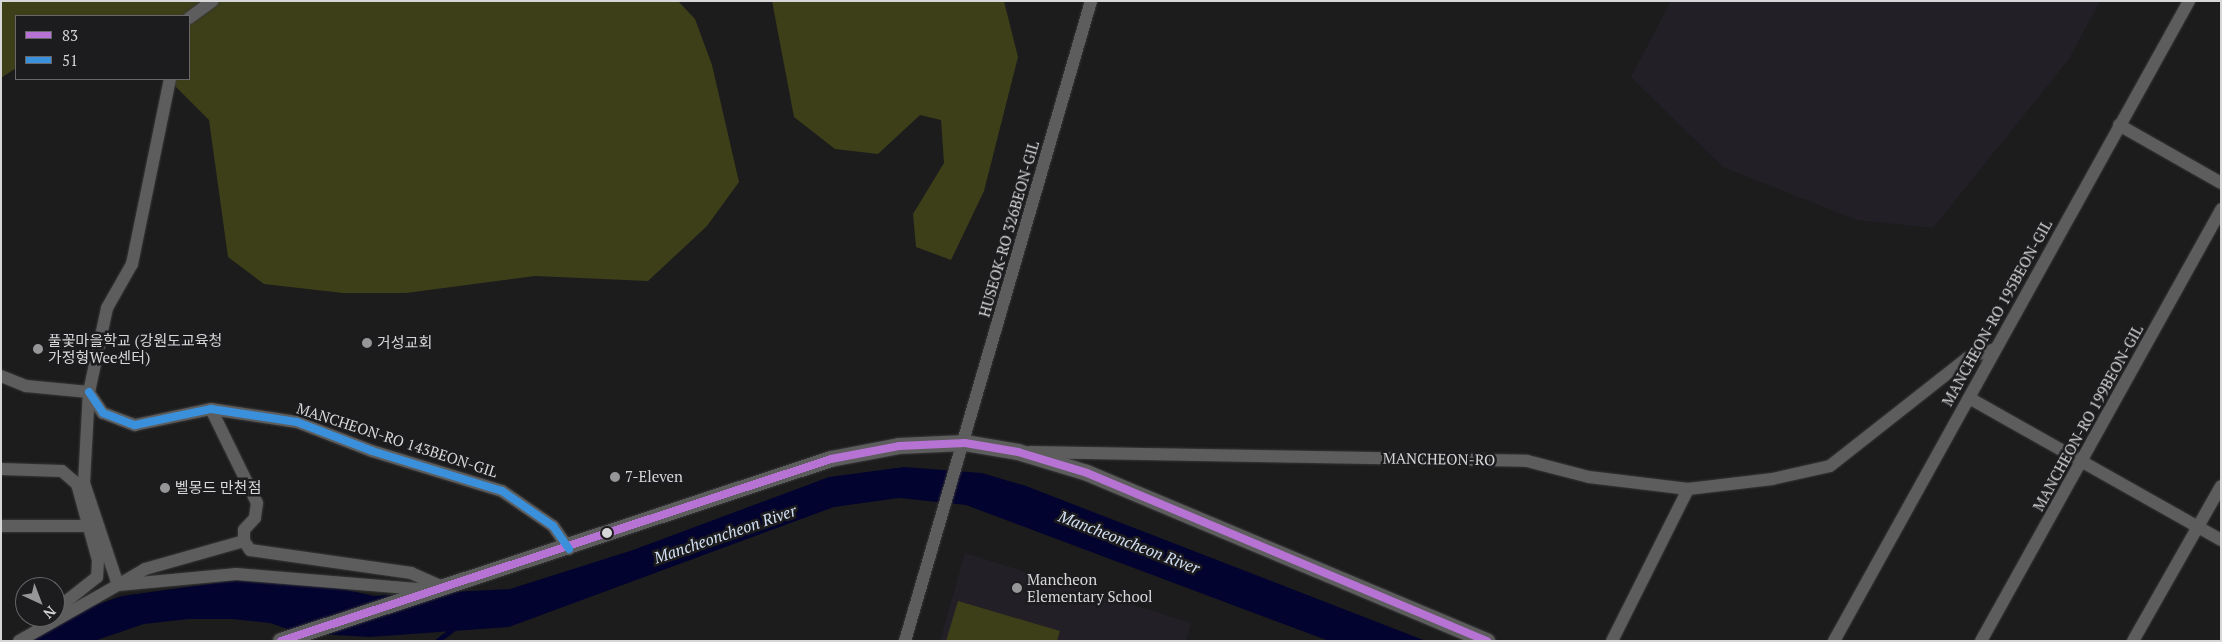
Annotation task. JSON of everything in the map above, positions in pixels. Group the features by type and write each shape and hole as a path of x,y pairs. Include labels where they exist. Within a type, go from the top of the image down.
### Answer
{"street":[{"path":"190,17 212,1"},
{"name":"HUSEOK-RO 326BEON-GIL","path":"905,641 957,464 965,443 1091,1"},
{"name":"MANCHEON-RO 195BEON-GIL","path":"1834,641 1969,398 1994,348 2189,1"},
{"path":"118,585 84,483 89,392 107,308 132,264 170,80"},
{"path":"2119,125 2221,183"},
{"name":"MANCHEON-RO 199BEON-GIL","path":"1981,641 2082,464 2221,209"},
{"name":"MANCHEON-RO","path":"1018,452 1527,461 1589,477 1688,489 1772,480 1830,466 1967,358 1994,348"},
{"path":"1,376 26,386 89,392"},
{"name":"MANCHEON-RO 143BEON-GIL","path":"89,392 103,414 135,425 211,409 297,422 372,451 502,491 553,526 569,548"},
{"path":"1969,398 2082,464 2221,540"},
{"path":"211,409 257,503 244,541"},
{"name":"MANCHEON-RO","path":"287,639 569,548 831,459 899,446 965,443 1018,452 1087,473 1487,641"},
{"path":"1,469 68,474 77,484 86,526 98,560 97,577 65,601"},
{"path":"2133,641 2221,486"},
{"path":"1612,641 1688,489"},
{"path":"1,526 86,526"},
{"path":"19,641 145,569 244,541"},
{"path":"244,541 250,550 411,573 435,590"},
{"path":"118,585 236,574 435,590"},
{"path":"8,641 28,627"}],"shaded area":[{"path":"1671,1 2100,1 2069,59 1933,228 1857,220 1723,167 1631,77"},
{"name":"Mancheon Elementary School","path":"965,553 1191,623 1186,641 940,641"}],"green space":[{"path":"1,1 678,1 695,19 712,65 739,182 707,226 648,281 535,276 406,293 343,293 264,284 228,257 209,120 169,80 190,80 190,15 15,15 15,69 1,78"},
{"path":"772,1 1004,1 1018,57 984,191 951,260 916,247 913,214 944,163 941,120 920,115 878,154 835,149 794,117"},
{"path":"958,601 1060,631 1057,641 946,641"}],"water":[{"name":"Mancheoncheon River","path":"904,467 982,473 1026,486 1426,641 1329,641 966,505 899,498 834,507 509,627 370,637 299,633 270,623 232,619 189,619 144,624 94,641 26,641 49,627 65,627 65,617 72,613 122,596 238,580 333,587 374,596 510,589 633,550 829,477"}],"waterway":[{"path":"437,641 454,628"}],"transit line":[{"name":"51","path":"89,392 103,413 135,425 211,409 297,422 372,451 502,491 553,526 569,549"},
{"name":"83","path":"281,641 831,459 899,446 965,443 1018,452 1087,473 1487,641"}],"place":[{"name":"거성교회","path":"367,343"},
{"name":"풀꽃마을학교 (강원도교육청 가정형Wee센터)","path":"38,349"},
{"name":"7-Eleven","path":"615,477"},
{"name":"벨몽드 만천점","path":"165,488"},
{"name":"Mancheon Elementary School","path":"1017,588"}]}
